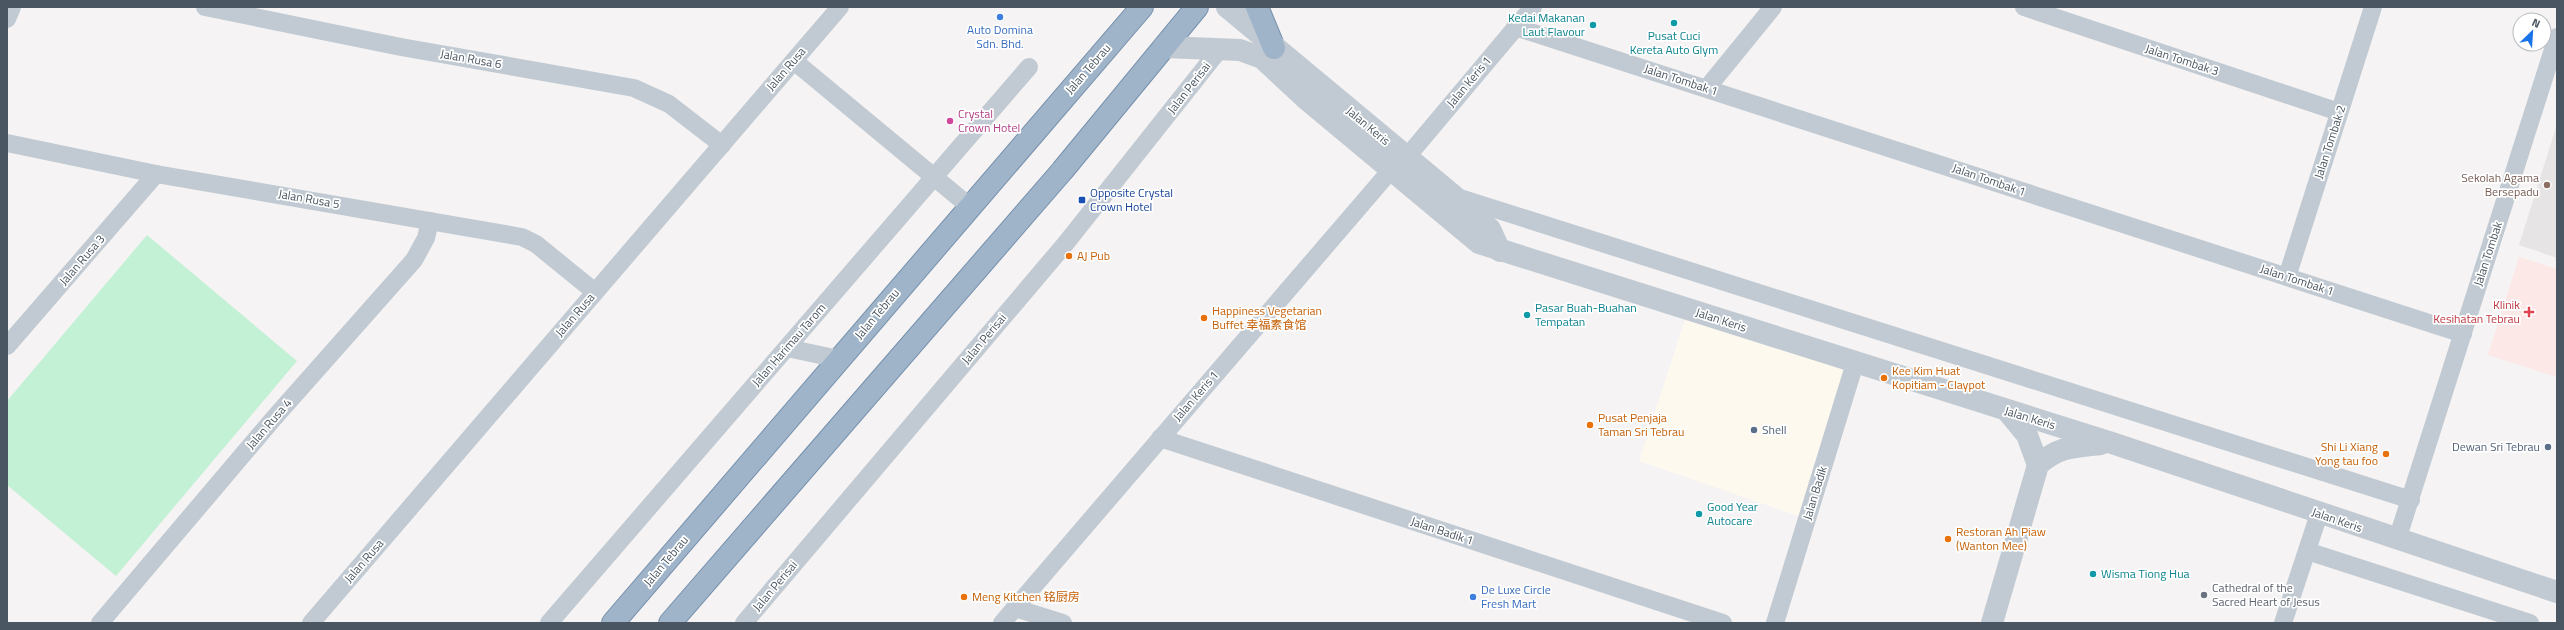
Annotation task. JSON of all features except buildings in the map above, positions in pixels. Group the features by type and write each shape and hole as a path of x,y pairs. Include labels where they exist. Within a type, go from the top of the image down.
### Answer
{"highway":[{"name":"Jalan Tebrau","path":"615,621 969,206 1142,7"},
{"path":"1257,7 1274,48"},
{"path":"670,623 1062,171 1164,47 1194,8"}],"street":[{"path":"7,19 12,7"},
{"name":"Jalan Rusa 6","path":"206,7 401,47 634,88 669,104 722,145"},
{"name":"Jalan Rusa","path":"311,623 840,7"},
{"name":"Jalan Keris","path":"1227,7 1274,48 1398,164 1479,243 2008,412 2112,443 2319,514 2557,592"},
{"name":"Jalan Keris 1","path":"1002,623 1533,7"},
{"path":"1707,88 1773,7"},
{"name":"Jalan Tombak 3","path":"2024,7 2339,112"},
{"name":"Jalan Tombak 2","path":"2287,277 2373,7"},
{"name":"Jalan Tombak 1","path":"1515,27 2463,334"},
{"name":"Jalan Tombak","path":"2397,540 2557,37"},
{"name":"Jalan Keris","path":"1164,47 1240,50 1262,58 1305,98 1398,164 1454,196 1490,229 1500,250"},
{"name":"Jalan Perisai","path":"744,623 1066,243 1219,50"},
{"path":"794,61 969,206"},
{"name":"Jalan Harimau Tarom","path":"549,623 787,348 933,176 1029,67"},
{"name":"Jalan Rusa 5","path":"7,143 156,174 522,238 536,244 595,292"},
{"name":"Jalan Rusa 3","path":"7,346 156,174"},
{"path":"1454,196 2410,500"},
{"name":"Jalan Rusa 4","path":"100,623 308,378 414,260 426,238 430,221"},
{"path":"787,348 839,359"},
{"name":"Jalan Badik","path":"1775,623 1855,363"},
{"path":"2008,412 2027,434 2038,465"},
{"name":"Jalan Badik 1","path":"1160,438 1723,623"},
{"path":"1992,623 2038,465 2051,454 2068,447 2112,443"},
{"path":"2283,623 2319,514"},
{"path":"2306,551 2530,623"},
{"path":"1015,608 1063,623"}],"shaded area":[{"name":"Sekolah Agama Bersepadu","path":"2557,124 2557,258 2519,245"},
{"name":"Klinik Kesihatan Tebrau","path":"2519,257 2557,269 2557,377 2488,355"},
{"path":"1688,310 1855,363 1807,519 1639,461"}],"green space":[{"path":"147,235 297,361 116,576 7,485 7,401"}],"place":[{"name":"Auto Domina Sdn. Bhd.","path":"1000,17"},
{"name":"Pusat Cuci Kereta Auto Glym","path":"1674,23"},
{"name":"Kedai Makanan Laut Flavour","path":"1593,25"},
{"name":"Crystal Crown Hotel","path":"950,121"},
{"name":"Sekolah Agama Bersepadu","path":"2547,185"},
{"name":"Opposite Crystal Crown Hotel","path":"1082,200"},
{"name":"AJ Pub","path":"1069,256"},
{"name":"Klinik Kesihatan Tebrau","path":"2529,312"},
{"name":"Pasar Buah-Buahan Tempatan","path":"1527,315"},
{"name":"Happiness Vegetarian Buffet 幸福素食馆","path":"1204,318"},
{"name":"Kee Kim Huat Kopitiam - Claypot","path":"1884,378"},
{"name":"Pusat Penjaja Taman Sri Tebrau","path":"1590,425"},
{"name":"Shell","path":"1754,430"},
{"name":"Dewan Sri Tebrau","path":"2548,447"},
{"name":"Shi Li Xiang Yong tau foo","path":"2386,454"},
{"name":"Good Year Autocare","path":"1699,514"},
{"name":"Restoran Ah Piaw (Wanton Mee)","path":"1948,539"},
{"name":"Wisma Tiong Hua","path":"2093,574"},
{"name":"Cathedral of the Sacred Heart of Jesus","path":"2204,595"},
{"name":"Meng Kitchen 铭厨房","path":"964,597"},
{"name":"De Luxe Circle Fresh Mart","path":"1473,597"}]}
